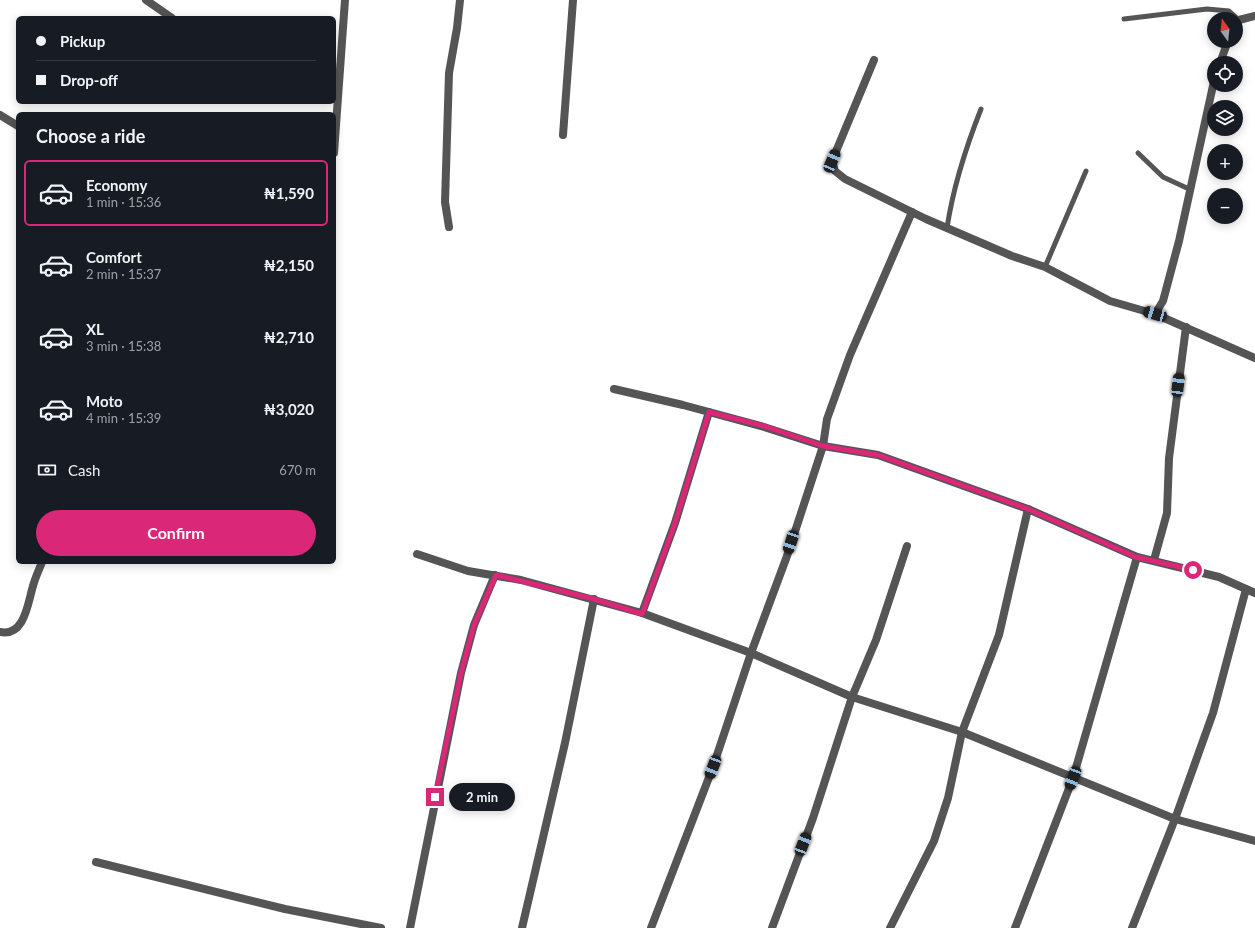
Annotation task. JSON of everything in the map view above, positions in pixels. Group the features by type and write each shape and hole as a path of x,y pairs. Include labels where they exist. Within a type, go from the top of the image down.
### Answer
{"street":[{"path":"146,0 169,16"},
{"path":"336,102 337,77 345,0"},
{"path":"450,227 445,202 449,73 457,28 460,0"},
{"path":"563,135 573,0"},
{"path":"1243,20 1255,16"},
{"path":"874,60 832,161 835,171 845,179 947,228 1012,256 1045,267 1110,301 1155,314 1255,358"},
{"path":"1155,314 1162,301 1179,241 1189,189 1212,92"},
{"path":"0,115 16,125"},
{"path":"651,928 713,767 751,653 787,556 823,446 827,419 850,355 912,212"},
{"path":"1154,560 1167,513 1169,458 1186,327"},
{"path":"614,389 764,426 823,446 878,455 1028,509 1136,557 1154,560 1219,577 1255,593"},
{"path":"642,614 675,523 709,412"},
{"path":"890,928 934,841 948,798 962,732 999,635 1028,509"},
{"path":"772,928 813,818 852,697 876,640 907,546"},
{"path":"417,554 468,571 496,575 594,599 642,614 751,653 852,697 962,732 1175,819 1255,842"},
{"path":"1015,928 1073,778 1136,557"},
{"path":"0,632 11,631 20,624 26,614 33,583 41,564"},
{"path":"410,928 461,673 474,625 496,575"},
{"path":"1132,928 1175,819 1213,713 1246,589"},
{"path":"522,928 565,743 594,599"},
{"path":"96,862 285,909 382,928"}],"lane":[{"path":"1124,19 1207,9 1230,12"},
{"path":"947,228 951,204 971,134 980,109"},
{"path":"1138,153 1163,177 1189,189"},
{"path":"1045,267 1086,171"}],"route":[{"path":"435,797 455,708 461,673 474,625 496,575 594,599 642,614 675,523 709,412 764,426 823,446 849,452 878,455 1028,509 1136,557 1193,570"}]}
